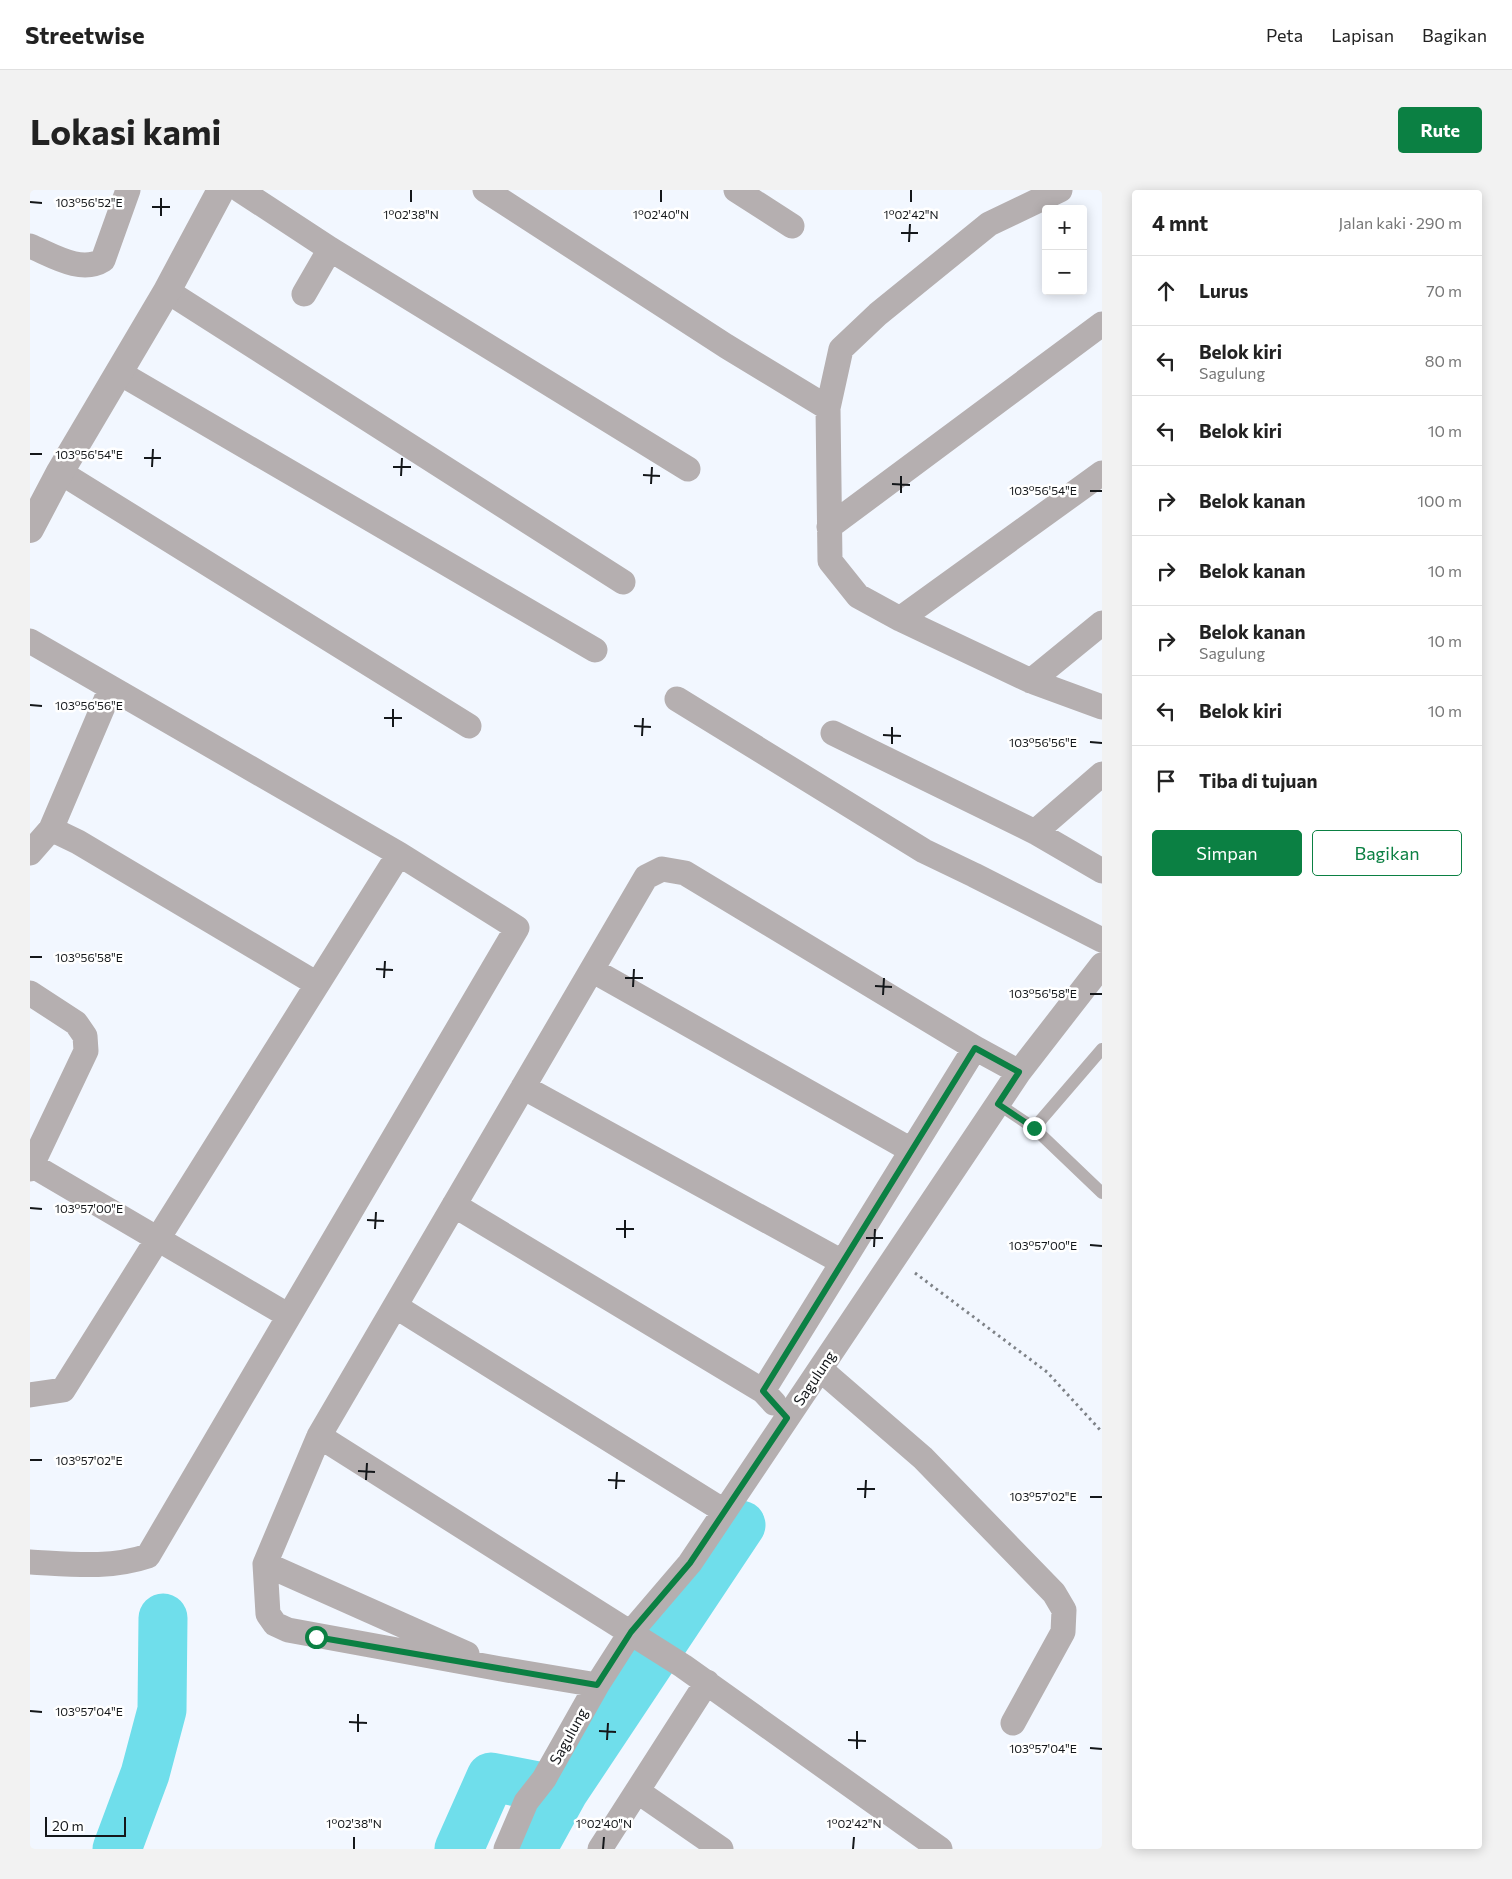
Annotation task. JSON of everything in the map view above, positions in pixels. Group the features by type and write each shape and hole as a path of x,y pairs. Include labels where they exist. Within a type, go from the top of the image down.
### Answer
{"street":[{"path":"30,246 76,264 95,266 103,260 128,190"},
{"path":"30,529 60,472 167,291 221,190"},
{"path":"240,190 330,249 688,469"},
{"path":"485,190 726,346 828,408"},
{"path":"736,190 792,226"},
{"path":"1060,190 989,224 878,314 841,349 828,408 830,561 858,596 900,620 1031,681 1102,707"},
{"path":"304,294 330,249"},
{"path":"167,291 623,582"},
{"path":"829,527 1098,335"},
{"path":"118,372 595,650"},
{"path":"60,472 469,726"},
{"path":"900,620 1102,473"},
{"path":"1031,681 1102,623"},
{"path":"30,641 399,854 517,928 148,1556 131,1562 102,1565 30,1562"},
{"path":"30,853 51,829 111,688"},
{"path":"678,699 924,851 1102,940"},
{"path":"833,733 1035,832 1102,871"},
{"path":"1035,832 1102,774"},
{"path":"51,829 78,842 317,984"},
{"path":"30,1395 63,1390 399,854"},
{"path":"597,1685 316,1637 288,1630 275,1624 268,1614 265,1564 319,1436 646,877 662,869 685,873 975,1048 1019,1072"},
{"name":"Sagulung","path":"506,1849 526,1802 544,1779 597,1685 690,1563 1019,1072 1102,964"},
{"path":"592,970 911,1150"},
{"path":"30,993 76,1023 85,1036 86,1050 31,1166 158,1238 289,1316"},
{"path":"763,1391 975,1048"},
{"path":"523,1087 842,1262"},
{"path":"454,1205 763,1391 787,1418"},
{"path":"396,1306 724,1512"},
{"path":"820,1370 923,1458 1054,1593 1064,1610 1063,1632 1013,1722"},
{"path":"319,1436 636,1635 707,1682 924,1845"},
{"path":"265,1564 501,1669"},
{"path":"600,1849 707,1682"},
{"path":"637,1791 722,1849"}],"lane":[{"path":"1034,1128 1102,1049"},
{"path":"998,1104 1034,1128 1102,1193"}],"path":[{"path":"894,1258 1048,1372 1102,1432"}],"waterway":[{"path":"564,1791 741,1525"},
{"path":"117,1849 145,1774 162,1710 163,1618"},
{"path":"459,1849 491,1777 564,1791 532,1849"}],"route":[{"path":"316,1637 597,1685 631,1632 690,1563 787,1418 763,1391 975,1048 1019,1072 998,1104 1034,1128"}]}
